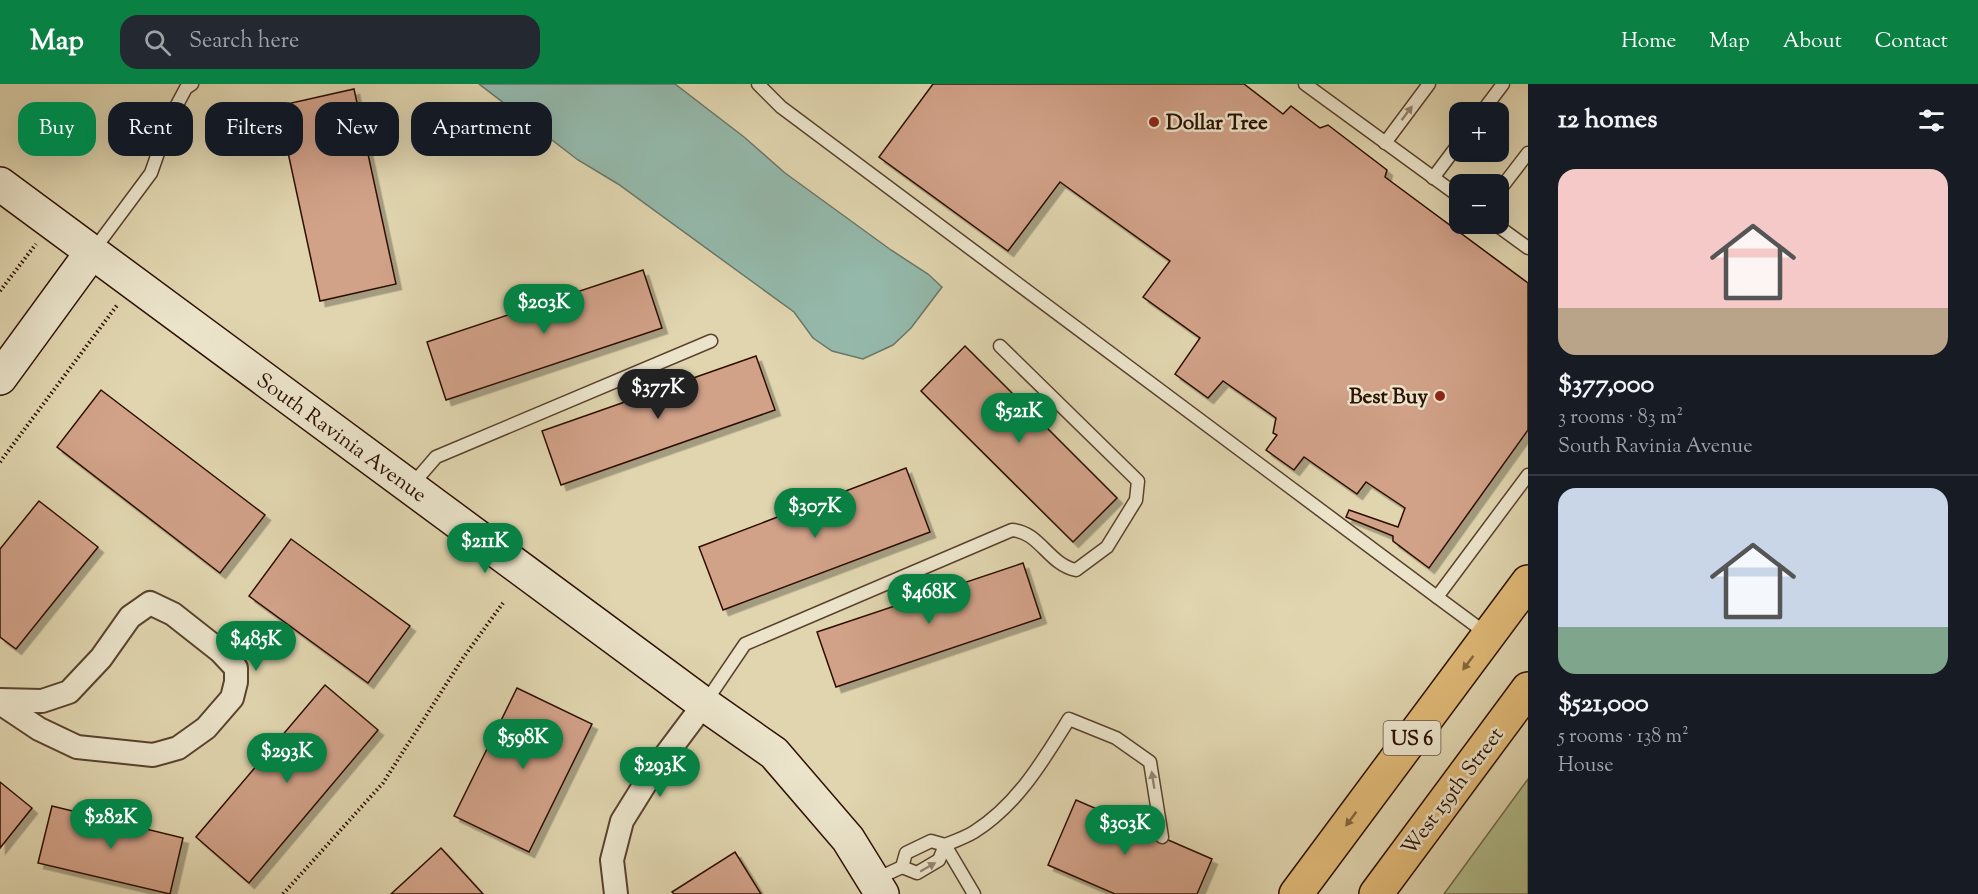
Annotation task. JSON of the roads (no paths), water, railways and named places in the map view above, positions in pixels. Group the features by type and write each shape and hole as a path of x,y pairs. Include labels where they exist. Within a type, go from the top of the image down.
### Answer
{"main road":[{"name":"US 6","path":"1296,894 1528,582"},
{"name":"West 159th Street","path":"1376,894 1528,689"}],"street":[{"name":"South Ravinia Avenue","path":"0,184 704,704 774,753 886,880"},
{"path":"0,378 92,252"},
{"path":"150,603 173,614 220,651 236,668 236,682 232,698 206,728 178,748 153,755 77,747 39,729 0,701 42,701 69,692 101,658 130,617 150,603"},
{"path":"616,894 612,860 622,821 650,776 704,704"}],"lane":[{"path":"92,252 151,173 171,116 186,88 192,84"},
{"path":"758,84 781,107 1489,635"},
{"path":"1305,84 1449,189"},
{"path":"1385,142 1428,84"},
{"path":"1490,102 1503,84"},
{"path":"1509,178 1528,153"},
{"path":"1433,178 1449,157"},
{"path":"1509,234 1528,248"},
{"path":"410,487 436,457 711,341"},
{"path":"704,704 745,644 1012,530 1025,531 1064,567 1076,570 1107,547 1136,500 1138,481 1000,346"},
{"path":"1437,597 1528,474"},
{"path":"886,880 906,853 931,841 945,845 973,832 1003,811 1040,766 1069,719 1116,738 1150,762 1162,837"},
{"path":"886,880 916,873 939,860 945,845"},
{"path":"945,845 974,894"}],"place":[{"name":"Dollar Tree","path":"1154,122"},
{"name":"Best Buy","path":"1440,396"}]}
